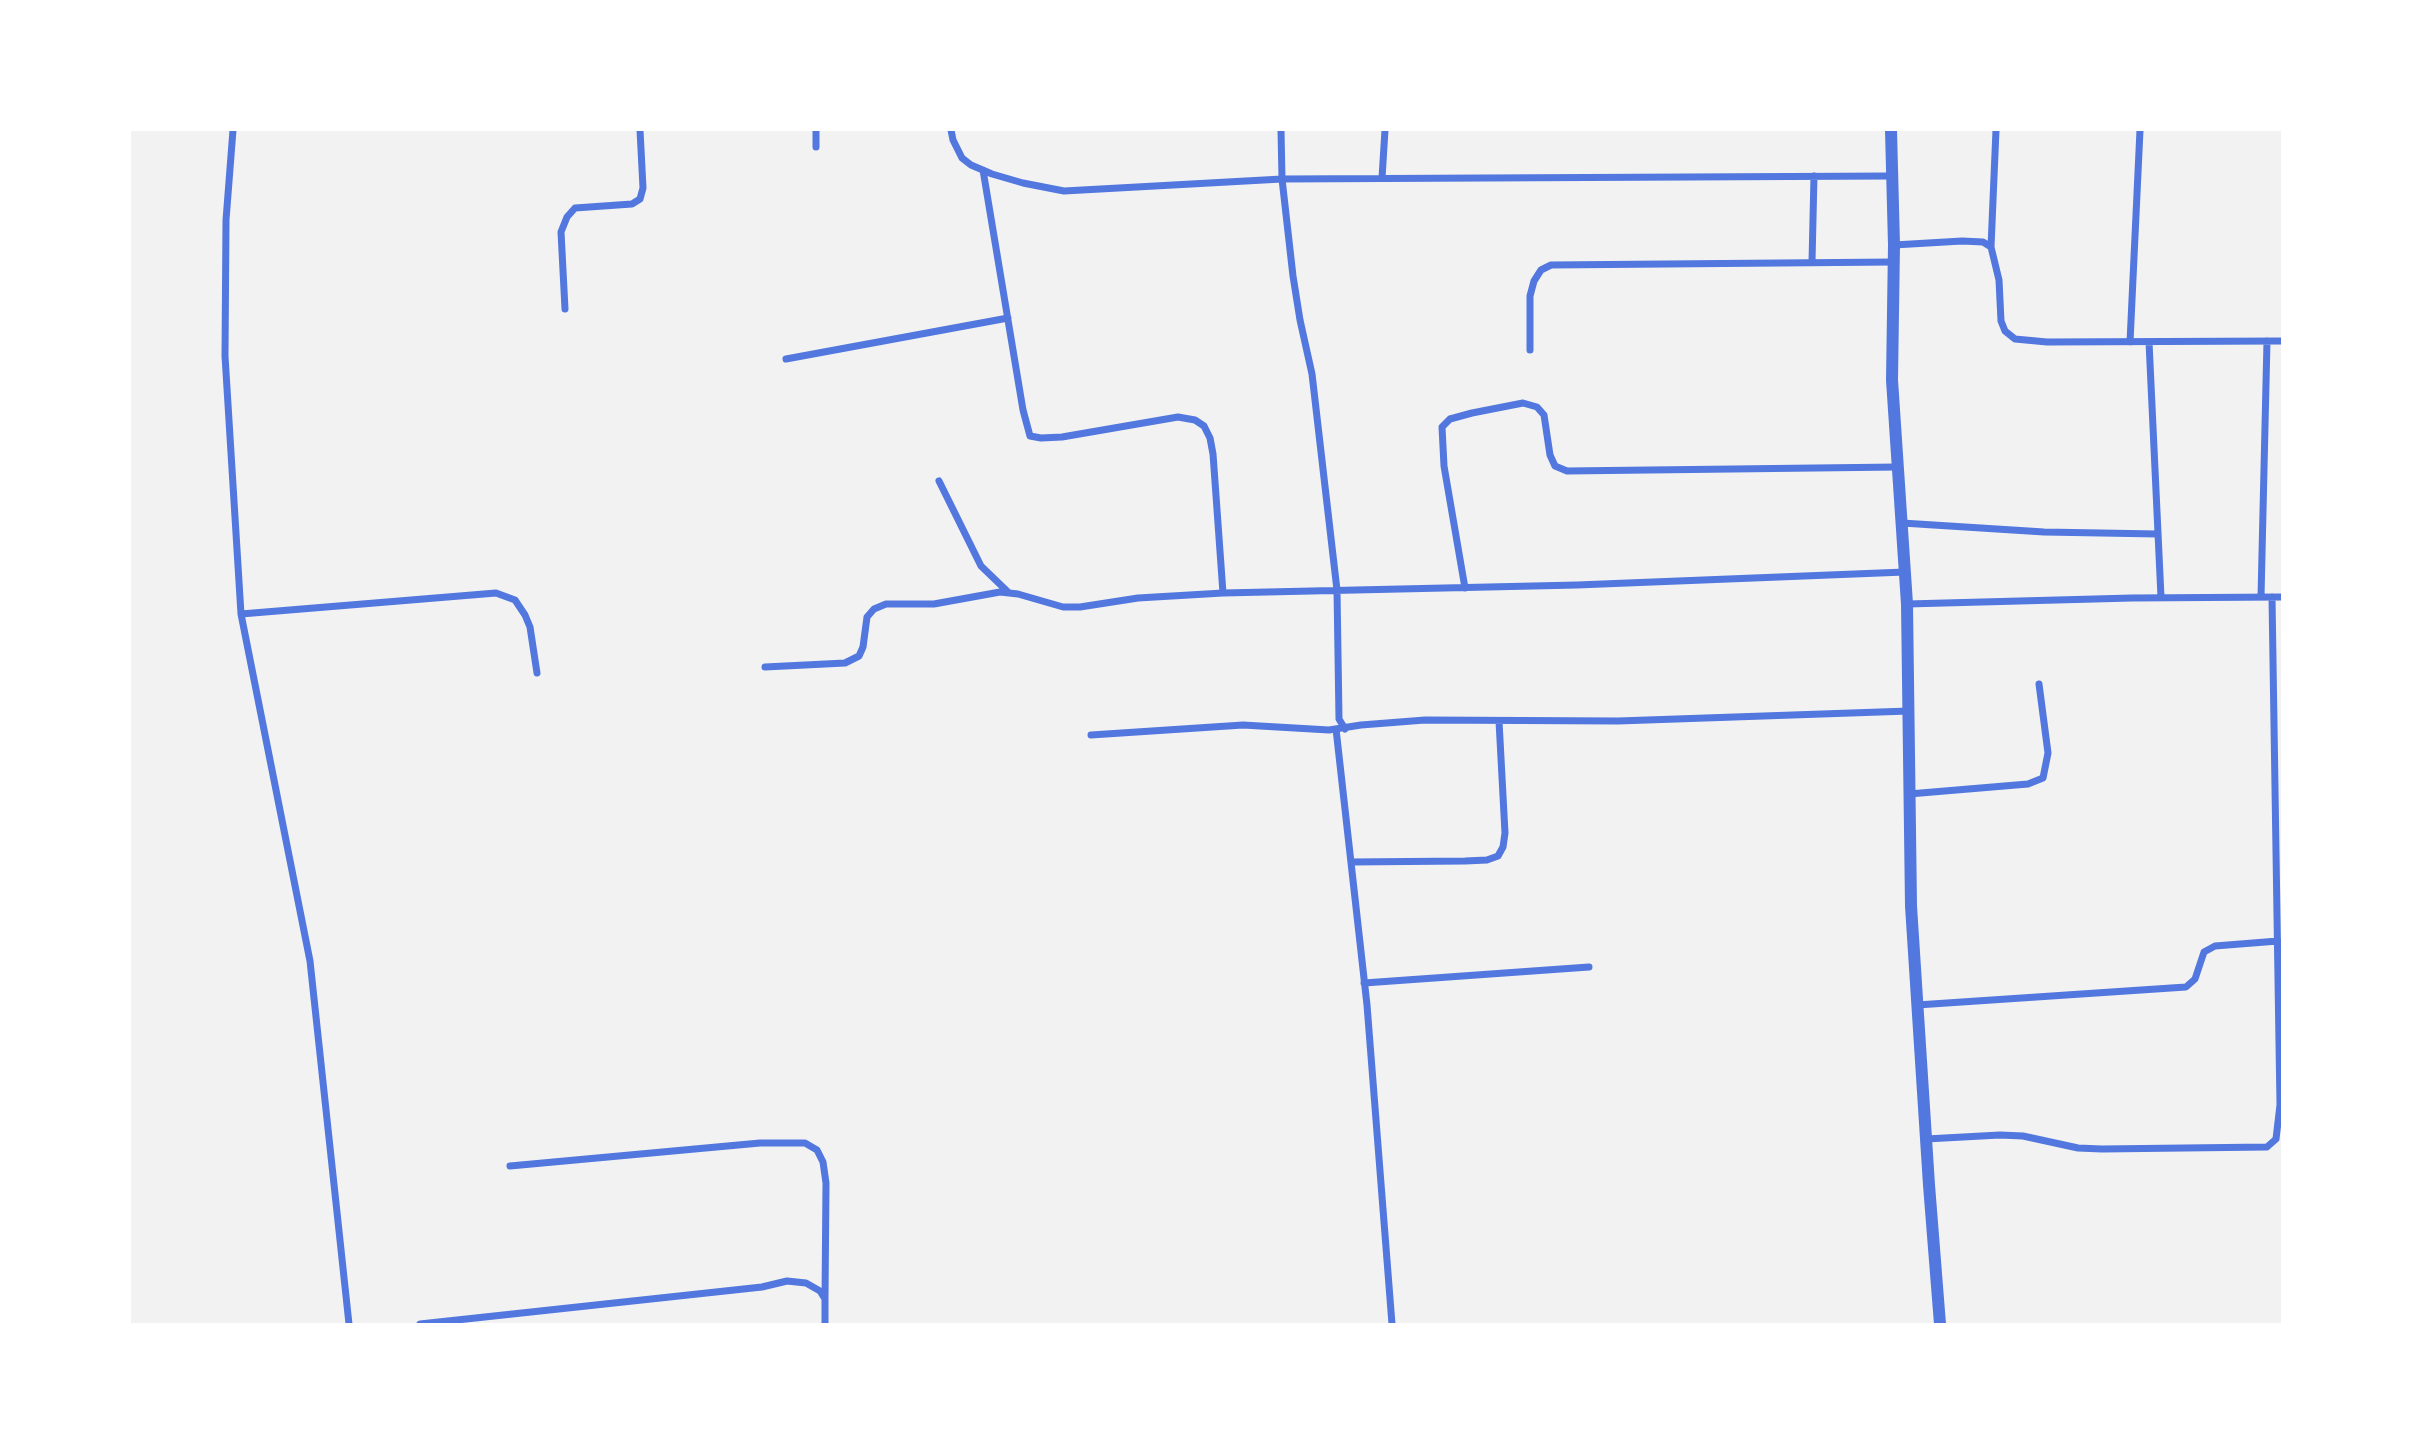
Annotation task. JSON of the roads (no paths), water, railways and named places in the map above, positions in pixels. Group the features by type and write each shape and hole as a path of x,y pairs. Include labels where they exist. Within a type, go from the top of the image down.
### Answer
{"street":[{"path":"233,130 226,220 225,356 241,614 310,961 349,1325"},
{"path":"565,309 561,232 567,216 575,208 632,204 640,199 643,188 640,130"},
{"path":"816,130 816,147"},
{"path":"951,130 962,158 983,170 1023,183 1064,191 1282,179 1891,176"},
{"path":"1281,130 1282,179 1293,276 1319,420 1338,590 1339,719 1392,1325"},
{"path":"1382,178 1385,130"},
{"path":"1891,130 1894,245 1892,380 1907,604 1910,875 1940,1325"},
{"path":"1996,130 1991,247 1999,280 2001,321 2005,331 2015,339 2047,342 2283,341"},
{"path":"2130,342 2140,130"},
{"path":"983,170 1023,410 1030,436 1062,437 1178,417 1195,420 1204,426 1213,454 1223,593"},
{"path":"1812,262 1814,176"},
{"path":"1894,245 1962,241 1983,242 1991,247"},
{"path":"1530,350 1528,311 1532,288 1541,270 1550,265 1894,262"},
{"path":"786,359 1008,318"},
{"path":"2261,597 2267,341"},
{"path":"2149,342 2161,597"},
{"path":"1465,587 1441,441 1442,427 1450,419 1523,403 1537,407 1544,415 1550,455 1555,466 1567,471 1898,467"},
{"path":"939,481 981,566 1009,593"},
{"path":"1902,523 2044,532 2158,534"},
{"path":"765,667 845,663 859,656 863,647 867,617 874,608 886,604 934,604 974,596 1009,593 1072,607 1138,598 1223,593 1905,572"},
{"path":"241,614 496,593 515,600 525,615 530,627 537,673"},
{"path":"1907,604 2161,597 2283,597"},
{"path":"1926,1139 2023,1136 2078,1148 2102,1149 2267,1147 2276,1139 2279,1125 2278,941 2272,597"},
{"path":"1909,794 2028,784 2043,778 2048,753 2039,684"},
{"path":"1091,735 1243,725 1308,730 1425,720 1618,720 1909,711"},
{"path":"1351,862 1465,861 1487,860 1498,856 1503,847 1505,833 1499,721"},
{"path":"1917,1004 2186,988 2195,979 2204,952 2215,946 2278,941"},
{"path":"1364,983 1589,967"},
{"path":"510,1166 760,1143 805,1143 817,1150 823,1162 826,1183 825,1325"},
{"path":"421,1325 762,1287 787,1281 806,1283 820,1292 825,1299"}]}
